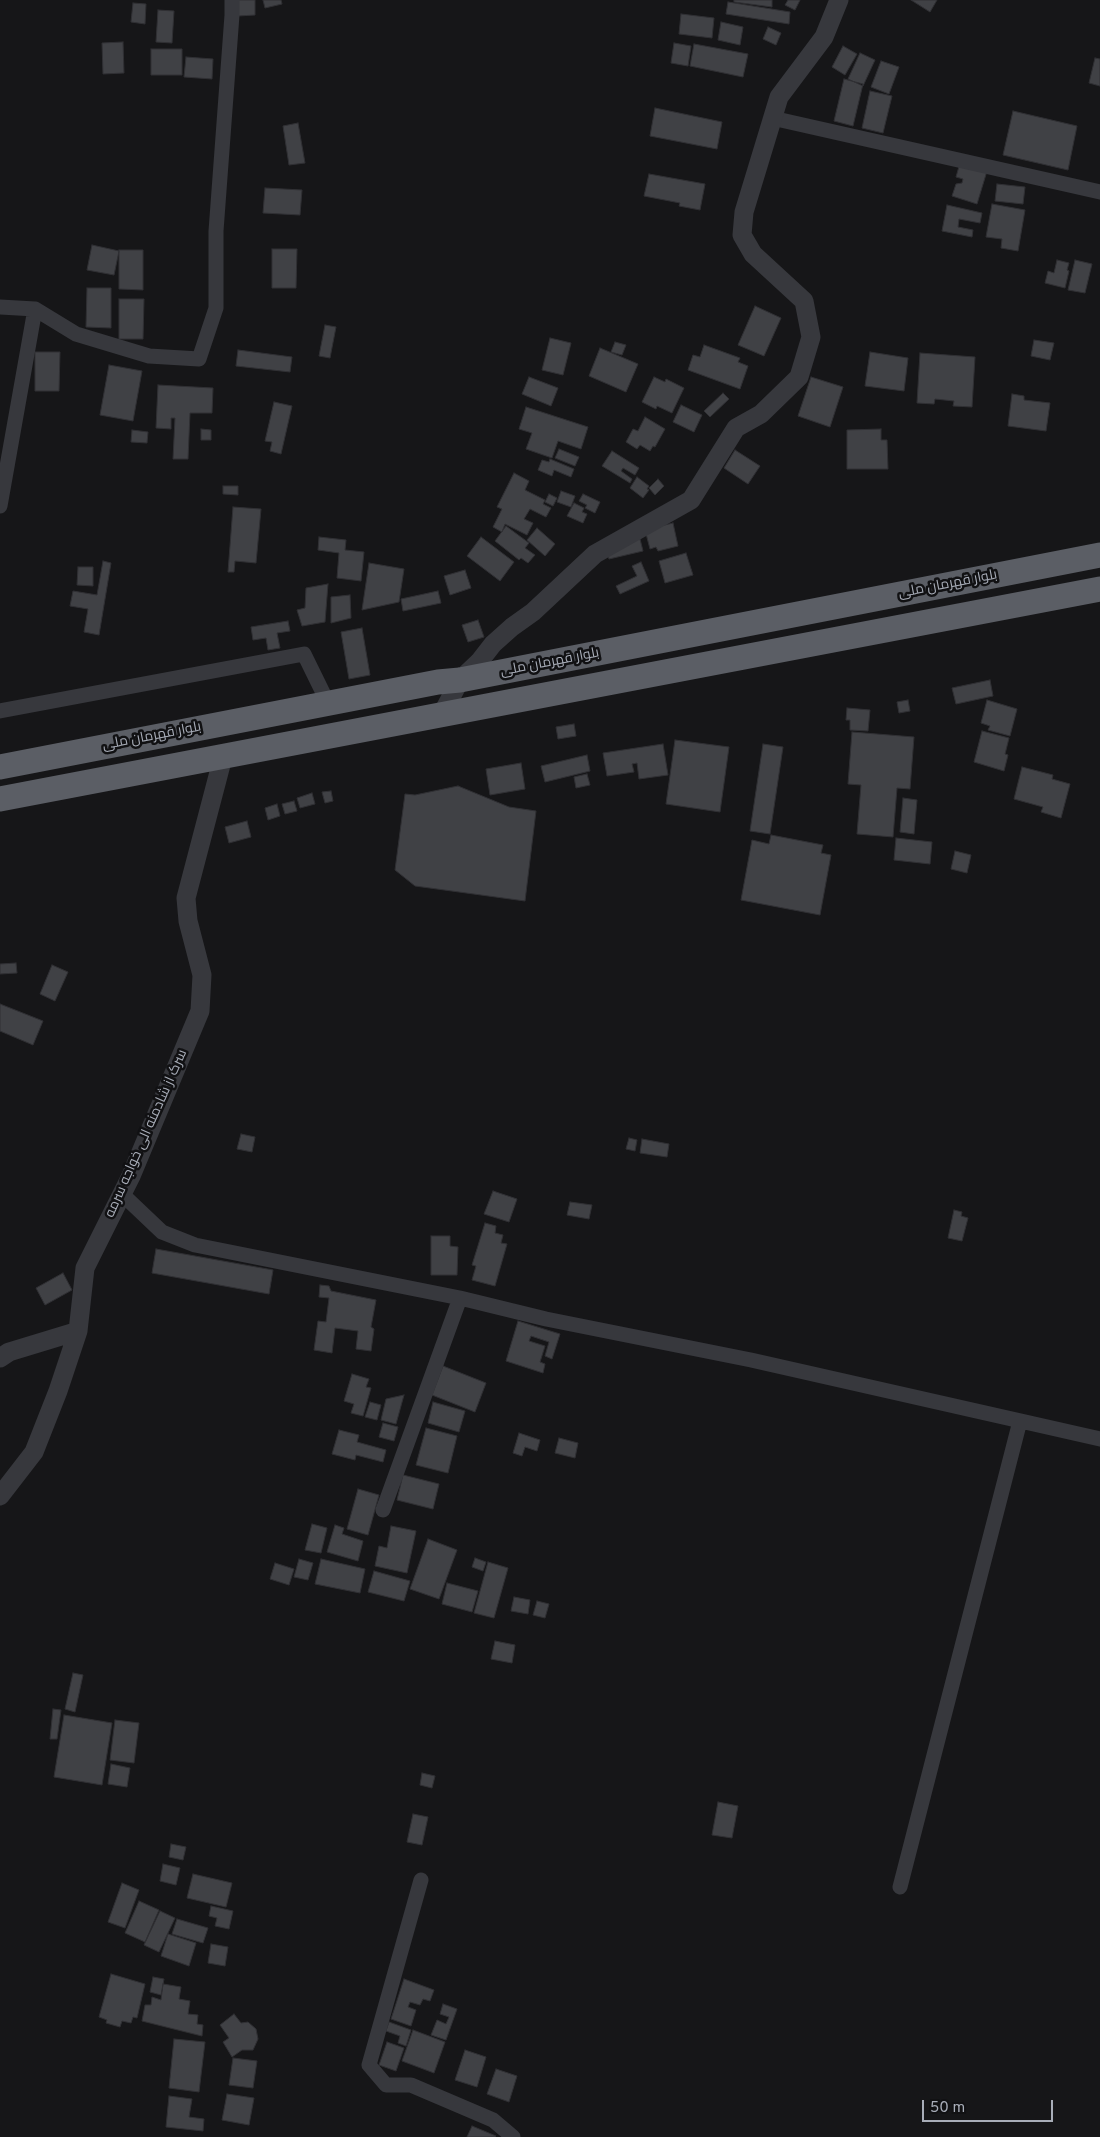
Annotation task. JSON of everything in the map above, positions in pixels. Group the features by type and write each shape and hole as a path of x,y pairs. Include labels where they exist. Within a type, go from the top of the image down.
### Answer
{"highway":[{"name":"بلوار قهرمان ملی","path":"0,767 1100,556"},
{"path":"0,799 1100,589"}],"street":[{"path":"0,307 35,309 76,334 149,356 199,359 216,308 216,231 232,0"},
{"path":"441,716 460,680 479,662 493,644 533,612 595,554 691,500 736,428 761,414 799,377 812,337 804,301 753,254 742,235 744,212 779,97 824,37 839,0"},
{"path":"772,118 1100,192"},
{"path":"0,506 35,309"},
{"path":"0,712 304,654 328,703"},
{"name":"سرک از شادمنه الی خواجه سرمه","path":"0,1496 34,1452 58,1391 78,1331 85,1268 122,1194 200,1011 202,975 188,922 186,898 223,757"},
{"path":"122,1194 162,1232 195,1245 460,1298 546,1319 752,1360 1100,1439"},
{"path":"383,1510 460,1298"},
{"path":"0,1358 9,1352 78,1331"},
{"path":"900,1887 1020,1421"},
{"path":"421,1880 369,2065 386,2085 411,2084 493,2120 513,2137"}],"building":[{"path":"238,0 255,0 255,15 238,16"},
{"path":"263,0 281,0 282,4 265,8"},
{"path":"734,0 772,0 772,7 734,2"},
{"path":"788,0 800,0 795,10 785,5"},
{"path":"911,0 937,0 930,12"},
{"path":"728,2 790,12 789,24 726,14"},
{"path":"133,3 146,4 145,24 131,22"},
{"path":"158,10 174,11 172,43 156,42"},
{"path":"681,14 714,18 712,38 679,34"},
{"path":"721,22 743,27 740,45 718,40"},
{"path":"768,27 781,33 776,45 763,39"},
{"path":"123,42 124,73 103,74 102,43"},
{"path":"674,43 691,46 688,66 671,63"},
{"path":"694,44 748,54 743,77 690,66"},
{"path":"843,46 857,54 845,75 832,67"},
{"path":"151,49 182,49 182,75 151,75"},
{"path":"860,53 875,60 863,86 848,79"},
{"path":"186,57 213,59 212,79 184,77"},
{"path":"1095,58 1100,59 1100,86 1089,83"},
{"path":"881,61 899,67 889,94 871,87"},
{"path":"844,79 863,84 853,126 834,121"},
{"path":"870,91 892,96 883,133 862,128"},
{"path":"655,108 722,122 717,149 650,136"},
{"path":"1013,111 1077,126 1068,170 1003,155"},
{"path":"298,123 305,163 289,165 283,126"},
{"path":"960,163 987,171 977,204 952,196 956,184 962,183 963,179 956,177"},
{"path":"649,174 705,184 700,210 679,206 680,203 644,196"},
{"path":"997,184 1025,187 1023,204 995,201"},
{"path":"265,188 302,190 300,215 263,213"},
{"path":"992,204 1025,210 1018,251 1001,248 1002,239 986,237"},
{"path":"947,205 982,213 980,223 959,219 958,227 973,230 972,237 942,231"},
{"path":"92,245 119,251 114,275 87,270"},
{"path":"272,249 297,249 296,288 272,288"},
{"path":"119,250 143,250 143,290 119,289"},
{"path":"1057,260 1069,263 1065,288 1045,283 1048,271 1054,273"},
{"path":"1075,260 1092,264 1085,293 1068,290"},
{"path":"87,288 111,288 111,328 86,327"},
{"path":"119,299 144,299 143,339 119,339"},
{"path":"755,306 781,318 764,356 738,345"},
{"path":"325,325 336,327 330,358 319,356"},
{"path":"550,338 571,343 563,375 542,370"},
{"path":"1034,340 1054,343 1050,360 1031,356"},
{"path":"615,342 626,345 622,355 611,352"},
{"path":"704,345 740,358 738,362 748,366 740,389 688,370 693,355 700,357"},
{"path":"600,348 638,364 626,392 589,376"},
{"path":"238,350 292,357 290,372 236,366"},
{"path":"35,352 60,352 59,391 35,391"},
{"path":"870,352 908,358 904,391 865,386"},
{"path":"920,353 975,357 972,407 953,406 954,401 935,399 934,404 917,403"},
{"path":"109,365 142,371 133,421 100,415"},
{"path":"529,377 558,388 551,406 522,394"},
{"path":"654,377 665,382 666,379 684,388 672,413 657,406 656,409 642,402"},
{"path":"811,377 843,387 830,427 798,416"},
{"path":"158,385 213,388 212,413 190,413 188,459 173,459 175,418 171,418 171,429 156,428"},
{"path":"723,393 729,399 710,417 704,411"},
{"path":"1012,394 1024,396 1024,400 1050,403 1046,431 1008,426"},
{"path":"274,402 292,406 281,454 270,451 272,442 265,441"},
{"path":"681,405 702,415 694,432 673,422"},
{"path":"526,407 588,427 581,449 558,441 552,458 526,449 532,433 519,429"},
{"path":"645,417 665,429 655,447 653,446 650,451 640,445 637,449 626,442 633,429 638,431"},
{"path":"201,429 211,430 211,440 201,440"},
{"path":"881,429 881,440 887,440 888,469 847,469 847,430"},
{"path":"132,430 148,432 147,443 131,442"},
{"path":"559,449 579,457 575,466 555,458"},
{"path":"735,450 760,466 748,484 724,468"},
{"path":"612,451 639,468 635,475 623,468 621,471 632,479 630,483 602,466"},
{"path":"550,459 574,469 571,477 554,470 552,476 538,470 542,460 549,462"},
{"path":"514,473 529,481 525,490 545,500 543,504 551,508 546,517 530,509 524,519 533,523 527,535 505,524 502,532 493,527 502,509 497,507"},
{"path":"637,477 649,486 647,489 649,490 643,498 630,488"},
{"path":"658,479 664,486 655,495 649,488"},
{"path":"223,486 238,486 238,495 223,494"},
{"path":"561,491 575,496 571,507 557,502"},
{"path":"549,494 557,498 553,506 545,502"},
{"path":"583,494 600,502 595,513 585,508 587,505 579,501"},
{"path":"574,503 584,508 582,512 587,514 583,523 567,516"},
{"path":"233,507 261,509 256,563 235,561 234,572 228,572"},
{"path":"673,523 678,546 658,551 656,547 650,549 645,530"},
{"path":"506,526 529,543 525,548 535,555 528,563 521,558 519,560 495,541"},
{"path":"537,528 555,544 545,556 527,540"},
{"path":"639,535 643,551 609,559 607,551"},
{"path":"319,537 346,540 345,550 364,552 361,581 337,578 339,553 318,550"},
{"path":"481,537 514,562 500,581 467,556"},
{"path":"686,553 693,575 665,583 659,561"},
{"path":"103,561 111,563 99,635 84,632 88,609 70,606 73,591 97,595"},
{"path":"641,562 649,581 620,594 616,586 637,576 632,566"},
{"path":"369,563 404,569 399,602 362,610"},
{"path":"78,567 93,567 93,586 77,585"},
{"path":"465,570 471,588 450,595 444,576"},
{"path":"328,584 325,622 302,626 297,610 305,608 306,588"},
{"path":"438,591 441,603 403,611 401,599"},
{"path":"350,595 351,618 331,623 331,597"},
{"path":"478,620 484,637 468,642 462,625"},
{"path":"288,621 290,631 277,633 280,648 268,650 266,638 253,640 251,627"},
{"path":"362,628 370,675 349,679 341,632"},
{"path":"990,680 993,696 956,704 952,688"},
{"path":"908,700 910,711 899,713 897,702"},
{"path":"987,700 1017,709 1010,736 988,730 990,726 981,723"},
{"path":"847,708 870,710 868,731 850,730 850,720 846,720"},
{"path":"574,724 576,736 558,739 556,727"},
{"path":"982,731 1009,738 1005,754 1008,755 1004,771 974,762"},
{"path":"852,732 914,737 910,789 897,788 893,837 857,834 861,785 848,784"},
{"path":"675,740 729,747 720,812 666,804"},
{"path":"663,744 668,775 639,779 637,763 632,764 634,772 607,776 603,753"},
{"path":"763,744 783,747 770,834 750,831"},
{"path":"587,755 590,771 545,782 541,766"},
{"path":"521,763 525,789 490,795 486,769"},
{"path":"1022,767 1053,775 1052,779 1070,784 1061,818 1041,812 1043,807 1014,799"},
{"path":"587,774 590,785 576,788 574,777"},
{"path":"458,786 509,807 536,811 525,901 415,886 395,870 405,794 415,795"},
{"path":"331,791 333,801 325,803 322,792"},
{"path":"312,793 315,804 300,808 297,798"},
{"path":"903,798 917,800 914,834 900,832"},
{"path":"294,801 297,811 285,814 282,804"},
{"path":"277,804 280,816 268,820 265,808"},
{"path":"247,821 251,837 229,843 225,827"},
{"path":"771,835 823,845 821,853 831,855 820,915 741,900 752,840 769,844"},
{"path":"896,838 932,842 930,864 894,860"},
{"path":"955,851 971,855 967,873 951,869"},
{"path":"16,963 17,973 0,974 0,964"},
{"path":"52,965 68,972 55,1001 40,994"},
{"path":"0,1004 43,1021 33,1045 0,1031"},
{"path":"241,1134 255,1137 252,1152 237,1149"},
{"path":"629,1138 637,1140 635,1151 626,1149"},
{"path":"642,1139 669,1144 667,1157 640,1153"},
{"path":"493,1191 517,1199 509,1222 484,1214"},
{"path":"570,1202 592,1205 589,1219 567,1215"},
{"path":"954,1210 962,1212 961,1216 968,1218 962,1241 948,1238"},
{"path":"485,1223 496,1226 495,1233 503,1235 501,1243 507,1244 495,1286 472,1280 476,1266 472,1265"},
{"path":"431,1236 450,1236 450,1246 458,1247 457,1275 431,1275"},
{"path":"156,1249 273,1270 269,1294 152,1273"},
{"path":"63,1273 72,1290 45,1305 36,1288"},
{"path":"320,1285 329,1286 331,1291 376,1300 371,1327 374,1329 371,1351 356,1349 358,1331 335,1328 332,1353 314,1350 318,1321 326,1322 329,1298 319,1297"},
{"path":"518,1321 560,1334 552,1359 545,1356 549,1342 531,1336 529,1341 545,1346 540,1362 545,1364 543,1373 506,1361"},
{"path":"443,1366 486,1383 475,1412 432,1395"},
{"path":"352,1374 369,1379 366,1387 371,1388 363,1416 351,1413 354,1404 344,1401"},
{"path":"404,1395 396,1424 381,1420 386,1399"},
{"path":"370,1402 381,1405 377,1420 365,1417"},
{"path":"433,1402 465,1411 459,1432 428,1423"},
{"path":"383,1423 398,1427 394,1441 379,1437"},
{"path":"426,1428 457,1436 448,1473 416,1465"},
{"path":"339,1430 359,1435 357,1442 386,1450 383,1462 356,1455 355,1460 332,1454"},
{"path":"519,1433 540,1440 537,1451 525,1447 522,1456 513,1453"},
{"path":"559,1438 578,1443 575,1458 555,1453"},
{"path":"403,1475 439,1484 433,1509 397,1500"},
{"path":"358,1489 379,1495 368,1535 347,1529"},
{"path":"312,1524 327,1528 321,1553 305,1550"},
{"path":"335,1525 344,1528 342,1534 363,1541 358,1561 327,1552"},
{"path":"391,1526 416,1531 407,1573 375,1566 379,1546 387,1548"},
{"path":"428,1539 457,1550 439,1599 410,1589"},
{"path":"475,1558 486,1562 483,1571 472,1567"},
{"path":"299,1559 313,1563 308,1580 294,1577"},
{"path":"321,1559 365,1569 360,1593 315,1584"},
{"path":"488,1562 508,1568 494,1618 474,1613"},
{"path":"275,1563 294,1569 289,1585 270,1579"},
{"path":"374,1571 410,1581 404,1601 368,1592"},
{"path":"447,1583 478,1591 472,1612 442,1604"},
{"path":"514,1597 530,1600 528,1614 511,1611"},
{"path":"537,1601 549,1604 545,1618 533,1615"},
{"path":"495,1641 515,1645 512,1663 491,1659"},
{"path":"73,1673 83,1675 75,1712 65,1709"},
{"path":"53,1709 61,1710 57,1739 50,1739"},
{"path":"64,1715 112,1723 102,1785 54,1777"},
{"path":"115,1720 139,1723 134,1763 110,1760"},
{"path":"111,1764 130,1768 127,1787 108,1784"},
{"path":"422,1773 435,1776 432,1788 420,1785"},
{"path":"718,1802 738,1806 732,1838 712,1835"},
{"path":"413,1814 428,1817 422,1845 407,1842"},
{"path":"171,1844 186,1847 183,1860 169,1857"},
{"path":"163,1864 180,1868 176,1885 160,1881"},
{"path":"193,1874 232,1883 226,1907 187,1898"},
{"path":"122,1883 139,1890 125,1928 108,1922"},
{"path":"139,1901 159,1910 145,1942 125,1933"},
{"path":"211,1906 233,1911 229,1929 215,1926 217,1918 209,1916"},
{"path":"160,1911 175,1918 159,1952 144,1945"},
{"path":"177,1919 208,1928 203,1943 172,1934"},
{"path":"168,1934 196,1943 189,1966 161,1956"},
{"path":"211,1944 228,1947 225,1966 208,1963"},
{"path":"111,1974 145,1984 137,2018 133,2017 131,2023 122,2021 120,2027 106,2023 107,2020 99,2017"},
{"path":"153,1977 164,1979 161,1995 150,1992"},
{"path":"404,1979 434,1990 430,2001 423,1999 420,2005 410,2002 408,2007 416,2010 411,2026 391,2019"},
{"path":"163,1984 181,1987 179,1999 190,2001 188,2014 198,2015 197,2024 203,2025 202,2036 142,2021 145,2005 151,2005 152,1997 161,2000"},
{"path":"443,2004 457,2009 446,2040 431,2035 437,2020 446,2024 449,2017 440,2014"},
{"path":"234,2014 241,2023 248,2022 256,2029 258,2039 253,2050 242,2050 232,2057 223,2042 229,2038 220,2025"},
{"path":"389,2022 411,2030 406,2046 398,2043 400,2036 386,2031"},
{"path":"413,2030 445,2042 434,2073 402,2061"},
{"path":"174,2039 205,2042 199,2092 169,2088"},
{"path":"387,2042 404,2048 396,2071 379,2065"},
{"path":"465,2050 486,2057 477,2087 455,2080"},
{"path":"233,2058 257,2061 253,2088 229,2085"},
{"path":"496,2069 517,2076 509,2102 487,2094"},
{"path":"227,2094 254,2098 249,2125 222,2120"},
{"path":"169,2096 192,2099 189,2117 204,2119 203,2131 166,2127"},
{"path":"472,2126 496,2136 467,2137"}]}
